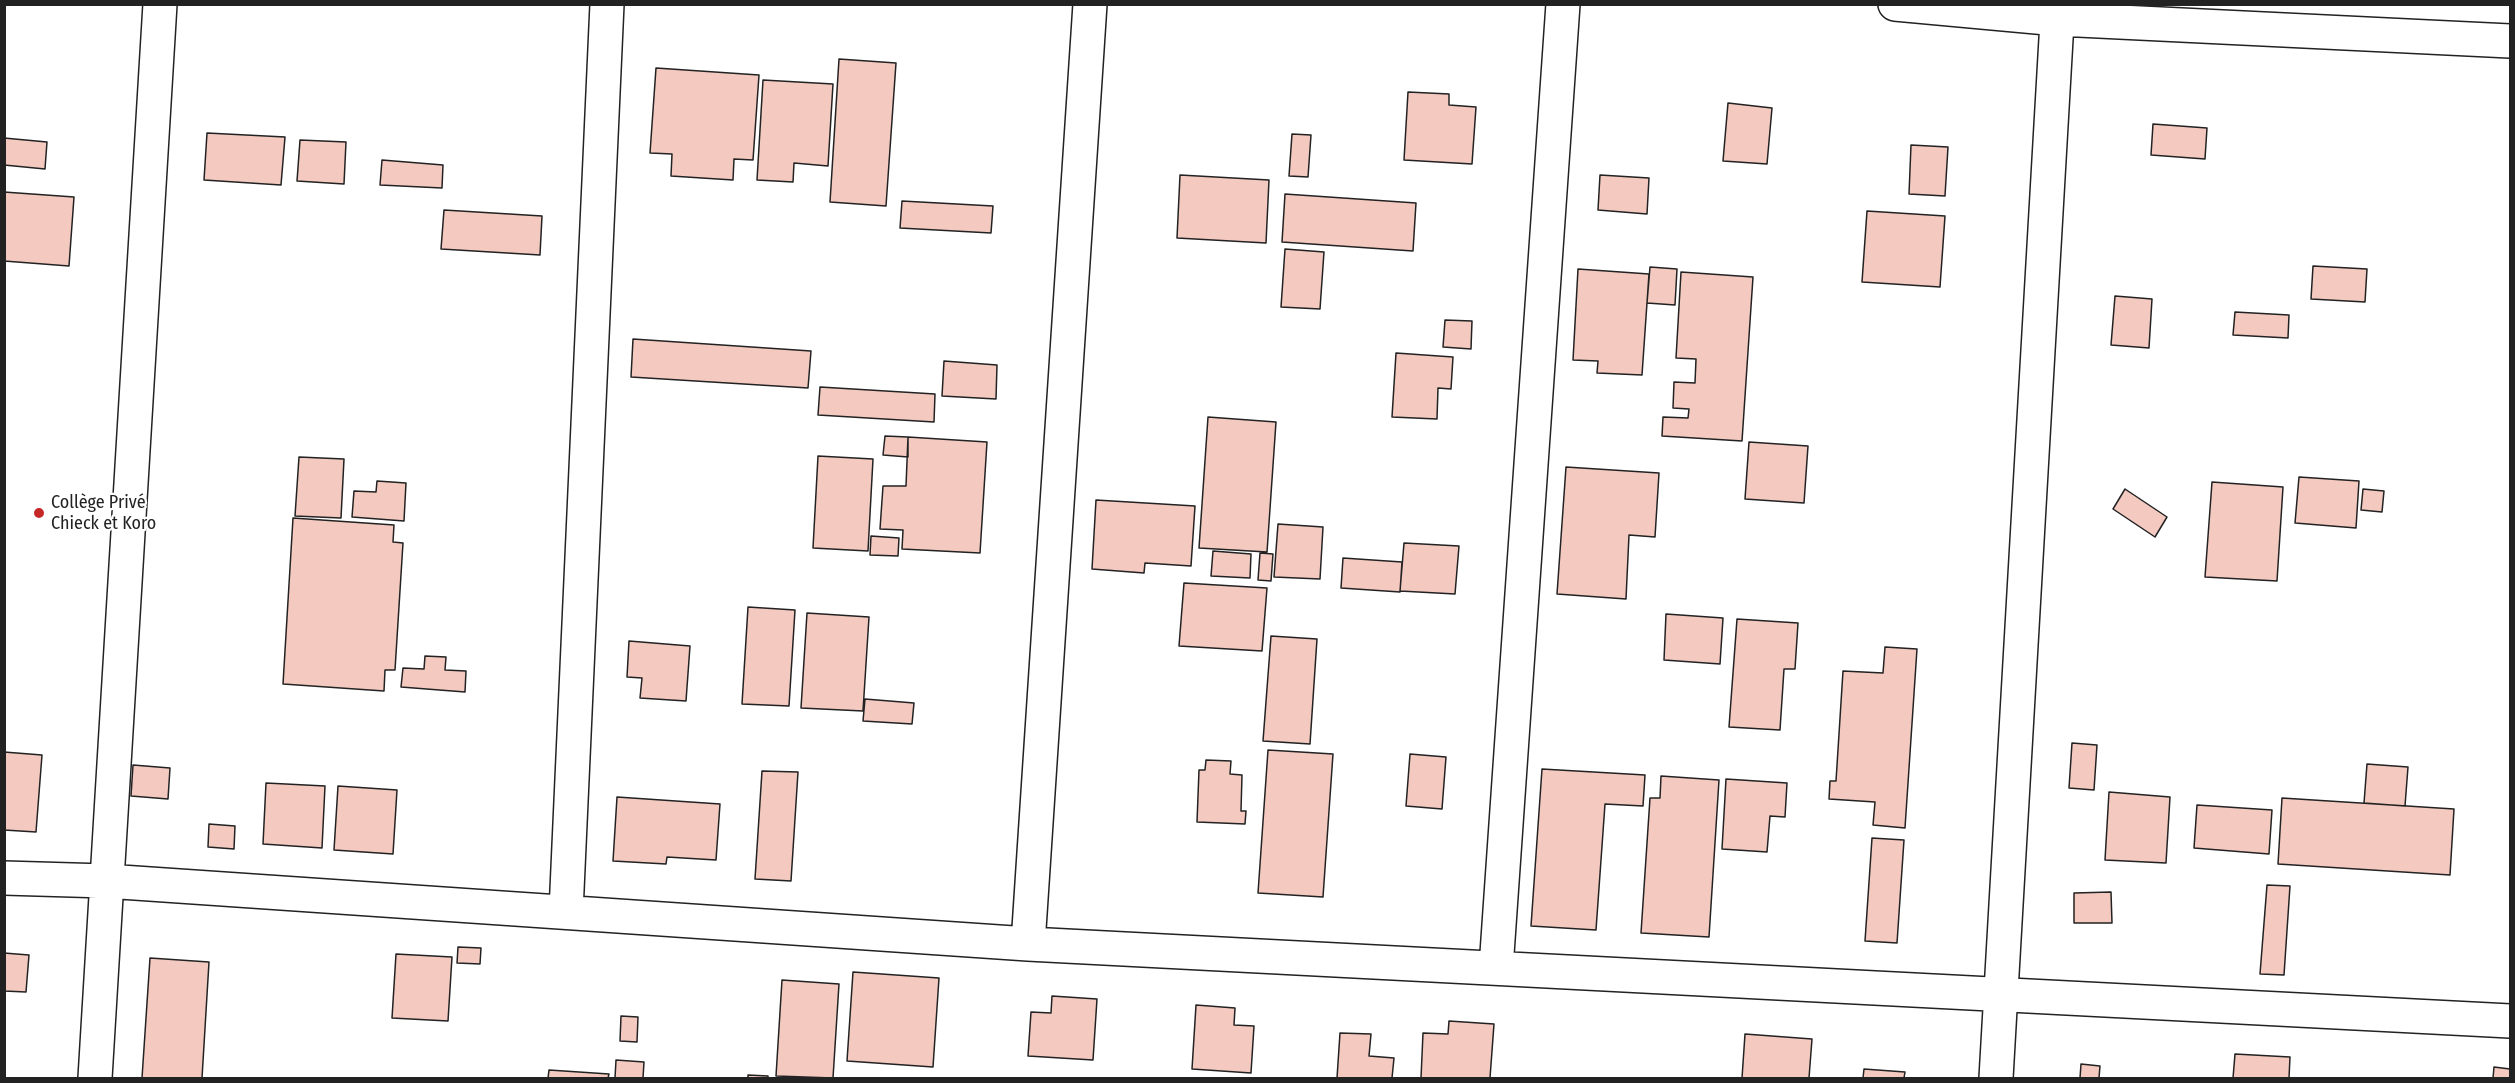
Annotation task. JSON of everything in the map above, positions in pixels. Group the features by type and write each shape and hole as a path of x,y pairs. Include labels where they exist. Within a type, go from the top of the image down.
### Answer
{"street":[{"path":"95,1078 160,4"},
{"path":"566,912 607,4"},
{"path":"1028,944 1090,4"},
{"path":"1496,968 1563,4"},
{"path":"1895,4 2511,41"},
{"path":"1996,1078 2058,12"},
{"path":"4,878 106,881 1028,944 2511,1021"}],"building":[{"path":"839,59 896,63 886,206 830,202"},
{"path":"656,68 759,75 753,160 734,159 733,180 671,176 672,154 650,153"},
{"path":"763,80 833,84 828,166 794,163 793,182 757,180"},
{"path":"1408,92 1449,94 1449,105 1476,107 1472,164 1404,160"},
{"path":"1728,103 1772,108 1767,164 1723,161"},
{"path":"2153,124 2207,128 2205,159 2151,155"},
{"path":"207,133 285,137 281,185 204,180"},
{"path":"1292,134 1311,135 1308,177 1289,176"},
{"path":"4,138 47,142 45,169 4,165"},
{"path":"300,140 346,142 344,184 297,181"},
{"path":"1911,145 1948,147 1945,196 1909,194"},
{"path":"382,160 443,165 442,188 380,185"},
{"path":"1180,175 1269,180 1266,243 1177,238"},
{"path":"1600,175 1649,178 1647,214 1598,210"},
{"path":"4,192 74,197 69,266 4,261"},
{"path":"1285,194 1416,203 1413,251 1282,242"},
{"path":"902,201 993,206 991,233 900,228"},
{"path":"444,210 542,216 540,255 441,249"},
{"path":"1867,211 1945,216 1940,287 1862,282"},
{"path":"1285,249 1324,252 1320,309 1281,307"},
{"path":"2313,266 2367,269 2365,302 2311,299"},
{"path":"1650,267 1677,269 1675,305 1647,303"},
{"path":"1578,269 1649,274 1642,375 1597,373 1598,361 1573,360"},
{"path":"1681,272 1753,277 1742,441 1662,436 1663,417 1688,418 1689,409 1673,408 1674,382 1695,383 1696,359 1676,358"},
{"path":"2115,296 2152,299 2149,348 2111,345"},
{"path":"2235,312 2289,315 2288,338 2233,335"},
{"path":"1445,320 1472,321 1471,349 1443,347"},
{"path":"633,339 811,351 808,388 631,377"},
{"path":"1396,353 1453,357 1451,389 1438,388 1437,419 1392,417"},
{"path":"944,361 997,365 996,399 942,396"},
{"path":"820,387 935,394 934,422 818,415"},
{"path":"1208,417 1276,422 1267,552 1199,548"},
{"path":"885,436 908,437 908,457 883,455"},
{"path":"908,437 987,442 980,553 902,549 903,530 880,529 883,486 906,486"},
{"path":"1749,442 1808,446 1804,503 1745,499"},
{"path":"818,456 873,459 868,551 813,548"},
{"path":"299,457 344,459 341,518 295,516"},
{"path":"1566,467 1659,473 1655,537 1629,535 1626,599 1557,594"},
{"path":"2299,477 2359,481 2356,528 2295,523"},
{"path":"377,481 406,483 404,521 352,517 354,491 376,492"},
{"path":"2212,482 2283,487 2277,581 2205,577"},
{"path":"2125,489 2167,517 2155,537 2113,509"},
{"path":"2363,489 2384,491 2382,512 2361,510"},
{"path":"1096,500 1195,506 1191,566 1145,563 1144,573 1092,569"},
{"path":"293,518 394,525 393,542 403,543 395,670 385,670 384,691 283,684"},
{"path":"1278,524 1323,527 1320,579 1274,577"},
{"path":"871,536 899,538 898,556 870,555"},
{"path":"1404,543 1459,546 1455,594 1400,591"},
{"path":"1213,551 1251,554 1250,578 1211,576"},
{"path":"1260,553 1273,554 1271,581 1258,580"},
{"path":"1343,558 1402,562 1400,592 1341,588"},
{"path":"1184,583 1267,588 1262,651 1179,646"},
{"path":"748,607 795,610 789,706 742,704"},
{"path":"807,613 869,617 863,711 801,708"},
{"path":"1666,614 1723,618 1720,664 1664,660"},
{"path":"1737,619 1798,623 1795,669 1784,669 1780,730 1729,727"},
{"path":"1271,636 1317,639 1310,744 1263,741"},
{"path":"629,641 690,646 686,701 640,698 642,678 627,677"},
{"path":"1885,647 1917,649 1905,828 1873,825 1875,802 1829,799 1830,781 1836,781 1843,671 1883,673"},
{"path":"425,656 446,657 445,670 466,671 465,692 401,687 403,668 424,669"},
{"path":"865,699 914,703 912,724 863,721"},
{"path":"2072,743 2097,745 2094,790 2069,788"},
{"path":"1268,750 1333,754 1323,897 1258,893"},
{"path":"4,752 42,755 36,832 4,830"},
{"path":"1410,754 1446,757 1442,809 1406,806"},
{"path":"1206,760 1231,761 1230,774 1242,775 1241,811 1246,811 1245,824 1197,822 1199,770 1205,770"},
{"path":"2367,764 2408,767 2405,806 2364,803"},
{"path":"133,765 170,768 168,799 131,796"},
{"path":"1542,769 1645,775 1643,806 1605,804 1596,930 1531,926"},
{"path":"762,771 798,772 791,881 755,879"},
{"path":"1661,776 1719,780 1709,937 1641,933 1650,798 1660,798"},
{"path":"1726,779 1787,783 1785,817 1770,816 1767,852 1722,849"},
{"path":"266,783 325,786 322,848 263,844"},
{"path":"338,786 397,790 393,854 334,850"},
{"path":"2109,792 2170,797 2166,863 2105,860"},
{"path":"617,797 720,804 716,860 667,857 666,864 613,861"},
{"path":"2282,798 2454,809 2450,875 2278,864"},
{"path":"2197,805 2272,810 2269,854 2194,848"},
{"path":"209,824 235,826 234,849 208,847"},
{"path":"1872,838 1904,840 1897,943 1865,941"},
{"path":"2267,885 2290,886 2284,975 2260,974"},
{"path":"2111,892 2112,923 2074,923 2074,893"},
{"path":"458,947 481,948 480,964 457,963"},
{"path":"4,953 29,955 26,992 4,991"},
{"path":"396,954 452,957 448,1021 392,1018"},
{"path":"150,958 209,962 202,1078 142,1078"},
{"path":"853,972 939,978 933,1067 847,1061"},
{"path":"782,980 839,984 833,1078 776,1076"},
{"path":"1052,996 1097,999 1093,1060 1028,1056 1031,1012 1051,1013"},
{"path":"1196,1005 1235,1008 1234,1025 1254,1026 1251,1073 1192,1069"},
{"path":"621,1016 638,1017 637,1042 620,1041"},
{"path":"1449,1021 1494,1024 1490,1078 1421,1078 1423,1033 1448,1034"},
{"path":"1340,1033 1371,1034 1369,1056 1394,1058 1392,1078 1337,1078"},
{"path":"1745,1034 1812,1039 1809,1078 1742,1078"},
{"path":"2235,1054 2290,1057 2289,1078 2233,1078"},
{"path":"616,1060 644,1062 643,1078 615,1078"},
{"path":"2081,1064 2100,1066 2099,1078 2080,1078"},
{"path":"2494,1067 2510,1069 2510,1078 2493,1078"},
{"path":"1864,1069 1905,1072 1904,1078 1863,1078"},
{"path":"549,1070 609,1074 608,1078 548,1078"},
{"path":"748,1075 768,1076 768,1078 748,1078"}],"place":[{"name":"Collège Privé Chieck et Koro","path":"39,513"}]}
